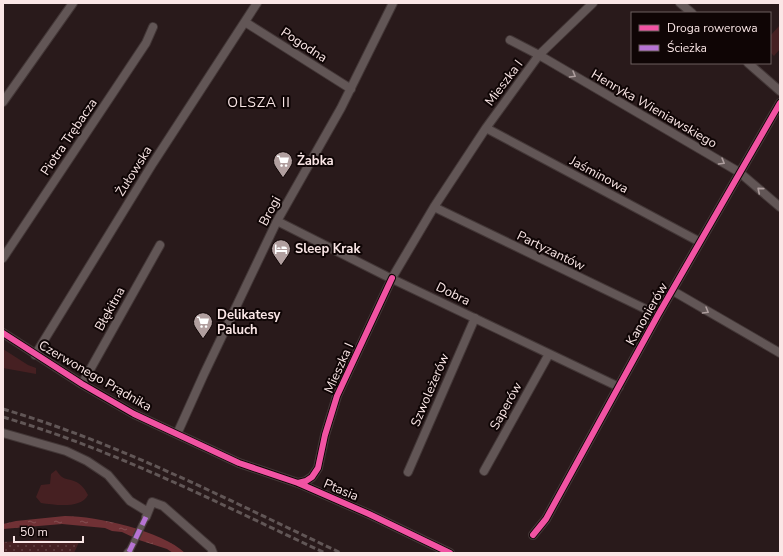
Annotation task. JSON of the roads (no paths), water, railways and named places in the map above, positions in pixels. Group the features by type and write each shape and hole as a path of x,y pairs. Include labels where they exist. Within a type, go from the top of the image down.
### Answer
{"street":[{"path":"3,102 73,3"},
{"name":"Żułowska","path":"35,355 150,168 257,3"},
{"name":"Brogi","path":"177,434 277,221 351,89 393,3"},
{"name":"Mieszka I","path":"298,483 306,481 312,477 318,468 325,435 337,396 392,278 434,207 486,128 540,55 593,3"},
{"path":"680,3 691,12"},
{"name":"Pogodna","path":"245,22 351,89"},
{"name":"Piotra Trębacza","path":"3,258 146,43 153,27"},
{"name":"Henryka Wieniawskiego","path":"510,40 540,55 739,172 780,207"},
{"path":"749,64 780,91"},
{"name":"Kanonierów","path":"533,535 546,519 658,315 780,103"},
{"name":"Jaśminowa","path":"486,128 700,242"},
{"name":"Partyzantów","path":"434,207 658,315"},
{"name":"Dobra","path":"277,221 619,387"},
{"name":"Błękitna","path":"82,384 160,245"},
{"path":"673,291 780,353"},
{"name":"Szwoleżerów","path":"408,472 475,318"},
{"name":"Czerwonego Prądnika","path":"3,334 123,408 177,434"},
{"name":"Saperów","path":"484,471 549,354"},
{"path":"3,433 66,451 86,461 108,475 130,501 147,514"},
{"name":"Ptasia","path":"177,434 239,463 298,483 369,514 450,553"},
{"path":"129,553 152,502 163,506 178,518 211,548 213,553"}],"water":[{"path":"65,516 94,519 128,526 161,538 175,545 185,553 173,553 167,549 139,540 122,532 112,531 105,528 62,524 3,529 3,524 16,521"}],"railway":[{"path":"3,409 47,423 133,456 341,553"},
{"path":"3,417 86,445 167,479 325,553"}],"place":[{"name":"Żabka","path":"283,178"},
{"name":"Sleep Krak","path":"281,266"},
{"name":"Delikatesy Paluch","path":"203,339"}],"district":[{"name":"OLSZA II","path":"259,102"}]}
